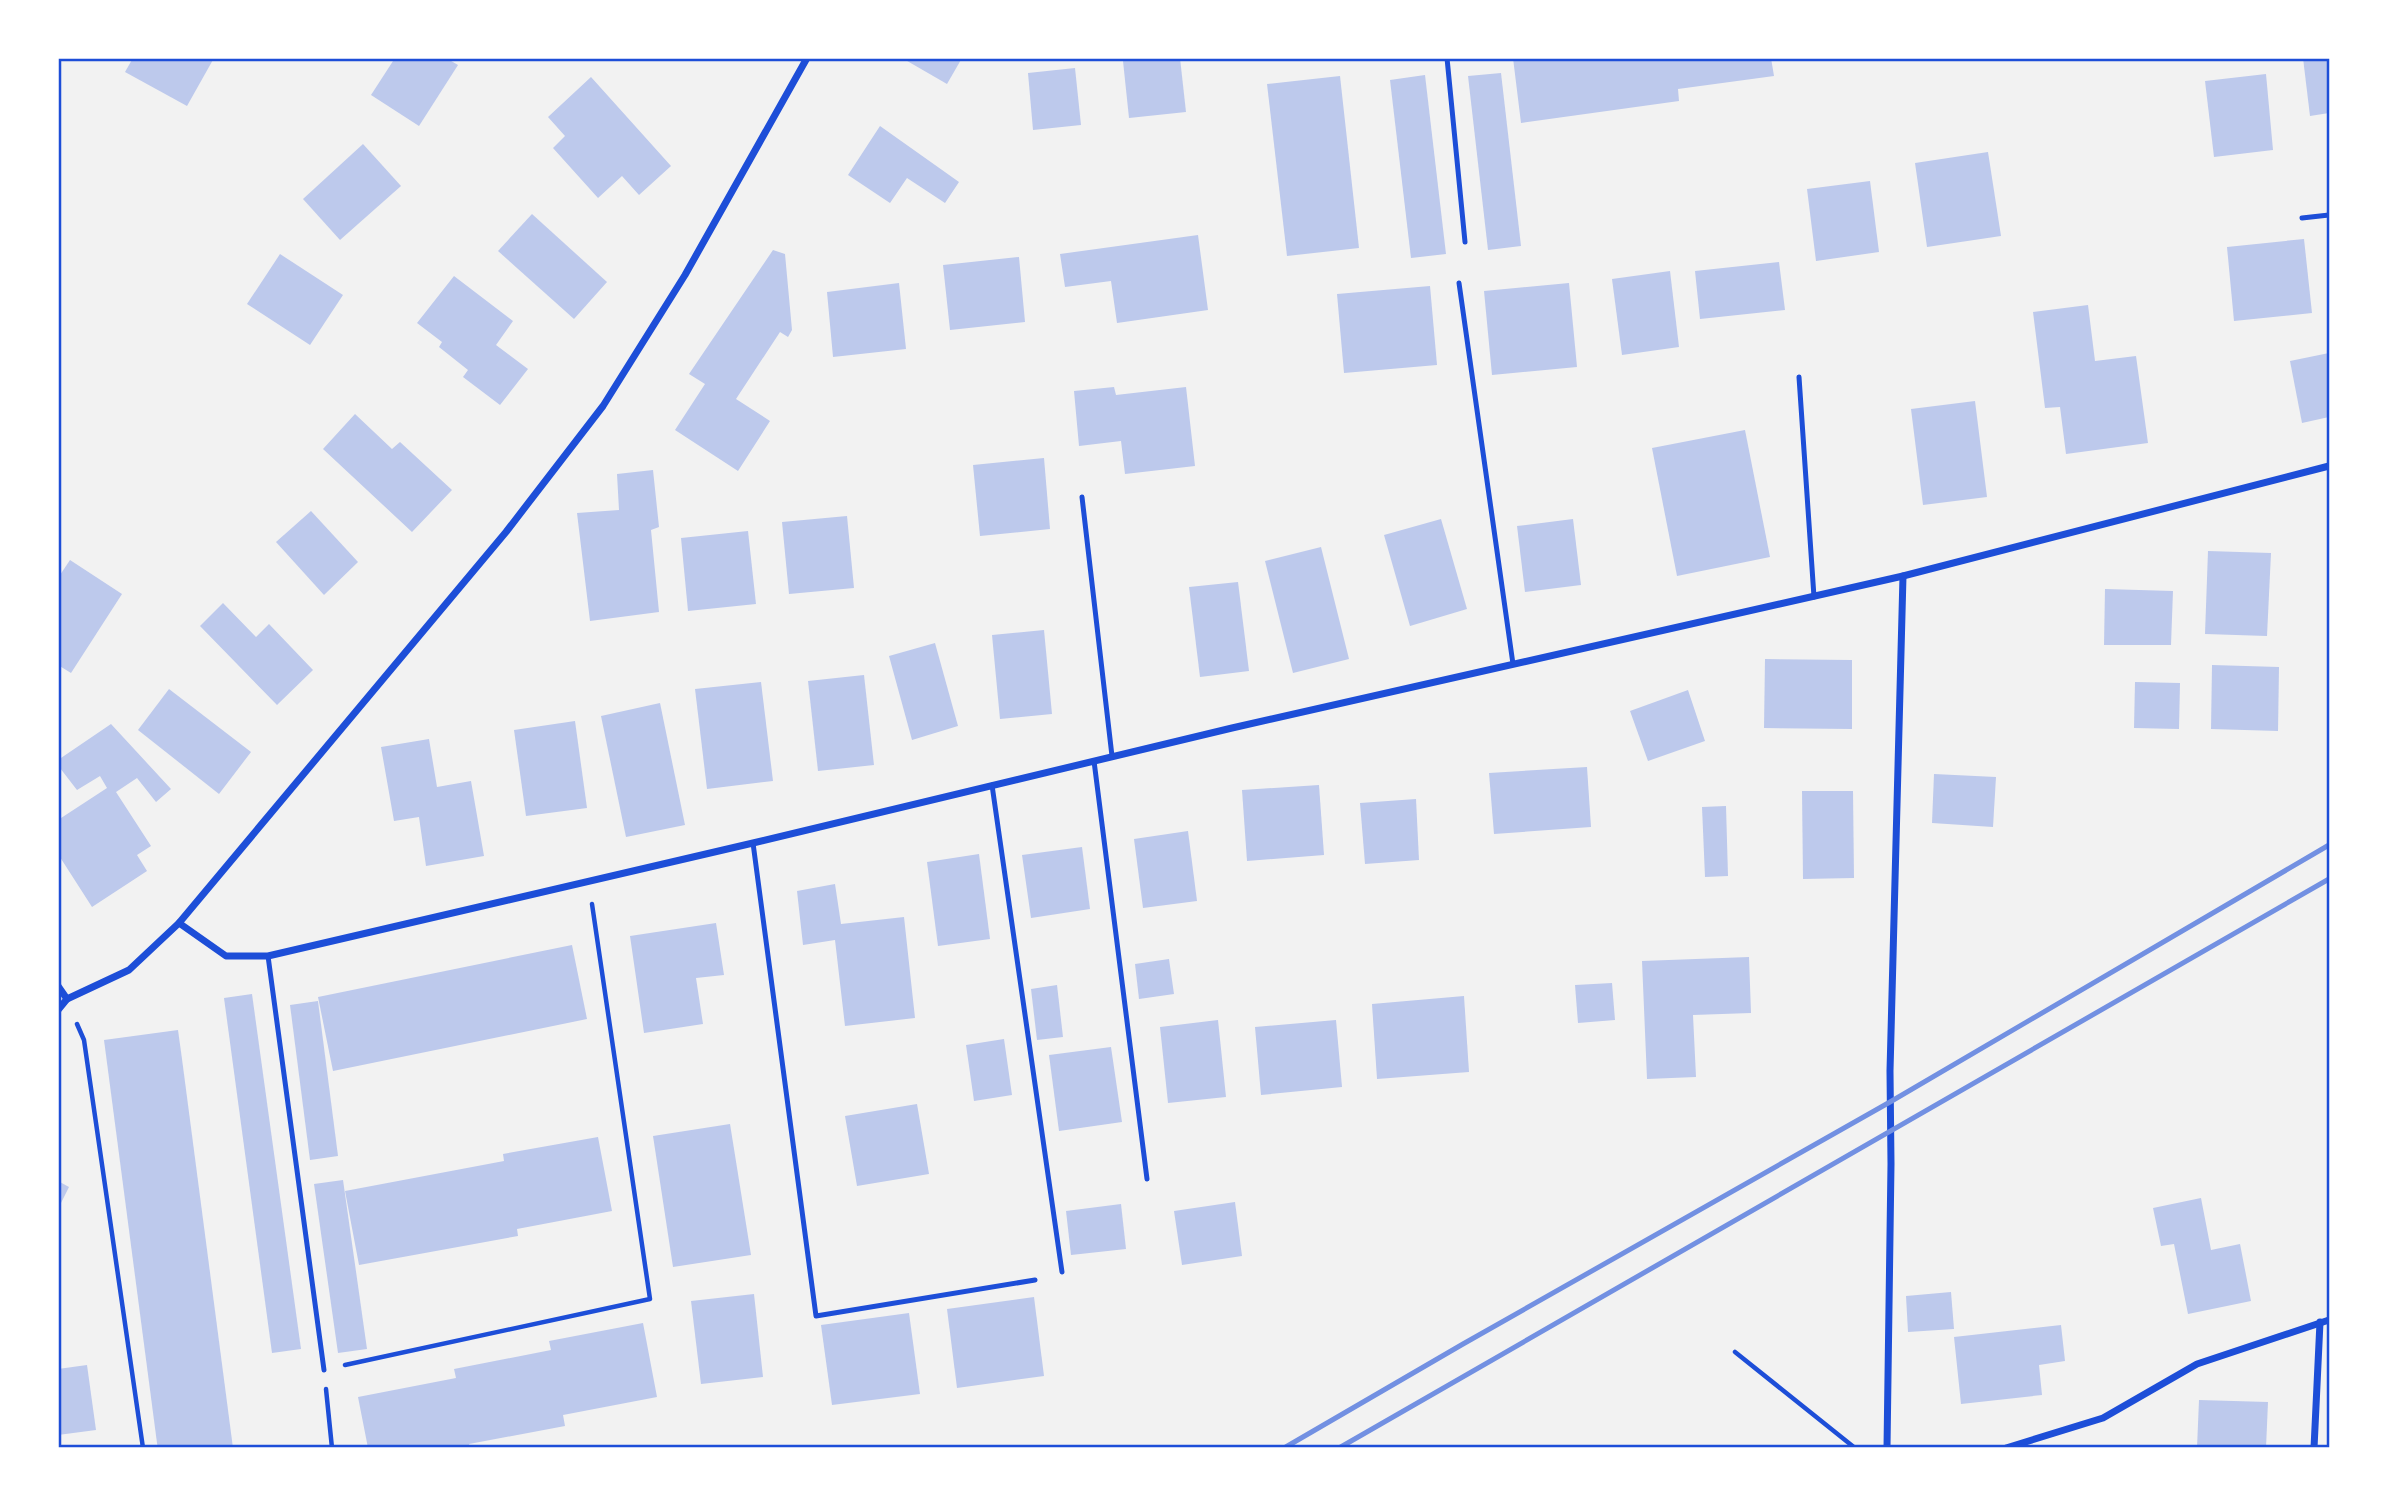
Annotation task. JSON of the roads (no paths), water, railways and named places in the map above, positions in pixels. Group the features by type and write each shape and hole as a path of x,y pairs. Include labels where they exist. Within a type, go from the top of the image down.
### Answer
{"street":[{"path":"58,1010 67,999 129,970 179,923 506,532 603,406 685,275 807,58"},
{"path":"179,923 226,956 268,956 752,844 1112,756 1903,576 2329,466"},
{"path":"1887,1448 1890,1071 1903,576"},
{"path":"58,986 67,999"},
{"path":"2006,1448 2103,1418 2197,1364 2329,1320"},
{"path":"2314,1448 2320,1322"}],"lane":[{"path":"1447,58 1465,242"},
{"path":"2302,218 2329,215"},
{"path":"1459,283 1513,664"},
{"path":"1799,377 1814,597"},
{"path":"1082,497 1112,756"},
{"path":"1094,761 1147,1179"},
{"path":"992,785 1062,1272"},
{"path":"752,844 816,1316 1035,1280"},
{"path":"268,956 324,1370"}],"railway":[{"path":"1284,1448 1890,1102 2329,845"},
{"path":"1339,1448 2329,879"}]}
